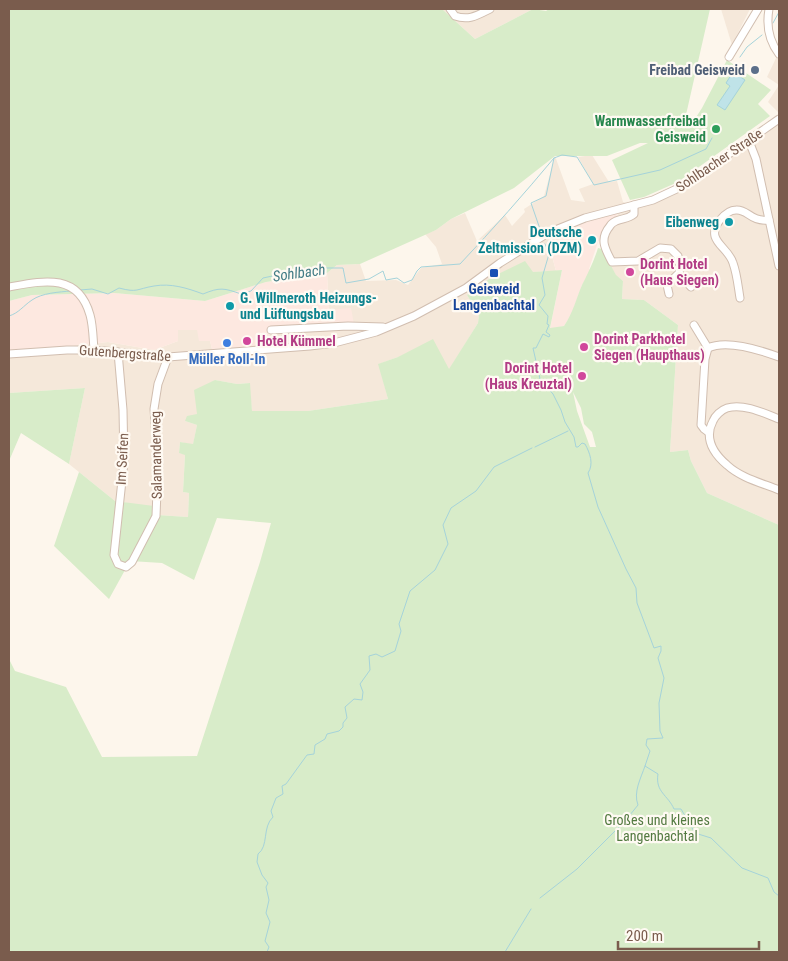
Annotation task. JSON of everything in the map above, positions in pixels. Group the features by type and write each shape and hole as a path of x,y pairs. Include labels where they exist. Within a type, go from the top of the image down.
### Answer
{"street":[{"path":"450,9 455,16 466,18 476,16 490,9"},
{"path":"729,58 758,9"},
{"path":"768,9 768,32 779,54"},
{"name":"Sohlbacher Straße","path":"388,328 466,288 500,263 548,233 585,218 653,200 684,186 779,119"},
{"path":"749,141 756,159 779,266"},
{"path":"634,205 634,214 629,218 614,221 604,235 603,245 612,262 638,262 655,250 672,249 678,256 681,264 678,273 667,285 669,294"},
{"path":"740,298 733,261 716,239 717,226 726,214 735,210 743,212 755,220 769,220"},
{"path":"678,273 691,287"},
{"path":"9,287 41,281 56,281 68,286 86,304 91,316 94,350"},
{"path":"694,325 708,348 705,359 701,425 708,432 712,446 728,467 742,475 779,490"},
{"path":"271,330 348,326 388,328"},
{"name":"Gutenbergstraße","path":"9,354 94,350 168,357 326,344 388,328"},
{"path":"708,348 724,344 759,350 779,357"},
{"name":"Im Seifen","path":"118,352 123,410 124,462 114,546 114,555 118,564"},
{"name":"Salamanderweg","path":"118,564 126,567 132,562 156,516 158,466 154,409 158,384 168,357"},
{"path":"708,432 715,416 727,408 746,408 779,420"}],"shaded area":[{"path":"442,9 533,9 475,39"},
{"path":"721,9 750,9 732,45"},
{"path":"779,46 779,85 767,77 777,56"},
{"path":"779,85 779,113 768,102"},
{"path":"779,122 779,525 707,493 691,461 688,450 670,452 678,325 644,300 622,299 623,281 616,276 602,249 608,227 622,209 553,235 557,242 550,249 556,271 533,272 467,295 479,314 478,323 449,370 398,357 379,364 388,399 308,411 252,411 249,383 237,384 215,380 197,414 185,421 197,425 193,445 180,442 179,453 185,454 183,492 189,493 188,517 157,515 122,501 115,501 69,464 85,388 9,393 9,352 108,342 154,350 178,341 177,330 198,330 210,341 212,349 269,345 269,331 322,323 354,324 329,310 327,273 337,265 360,264 366,281 396,280 408,285 421,268 442,264 436,247 425,234 436,230 451,219 465,213 477,241 505,215 512,226 525,212 524,209 544,196 555,156 571,200 585,202 579,189 593,184 578,157 592,155 609,182 617,181 623,202 641,207 672,196"},
{"path":"622,208 598,242 589,269 591,270 582,285 572,313 564,326 550,329 562,270 556,271 550,248 557,242 553,235"},
{"path":"327,273 329,310 351,308 354,324 322,323 269,331 270,345 212,349 210,341 199,341 197,330 178,330 178,341 154,350 108,342 9,352 9,301 32,295 114,293 205,301 266,282"}],"green space":[{"path":"9,9 442,9 475,39 533,9 546,11 549,9 710,9 683,128 691,125 702,108 727,60 771,90 758,104 770,116 678,182 644,197 630,200 612,160 648,143 640,143 607,156 555,156 514,188 451,219 436,230 360,264 337,265 327,273 266,282 205,301 114,293 32,295 9,301"},
{"name":"Großes und kleines Langenbachtal","path":"598,248 602,249 616,275 623,281 622,299 644,300 678,325 670,452 688,450 691,461 707,493 779,525 779,952 9,952 9,659 15,671 66,687 102,757 197,756 271,523 217,518 194,580 162,563 130,561 109,599 54,546 79,472 115,501 154,506 157,515 188,517 189,493 183,492 185,455 179,453 180,442 193,444 197,425 185,421 187,416 197,414 194,390 215,380 237,384 250,383 252,411 308,411 388,399 378,364 398,357 433,339 449,369 478,323 479,314 467,295 492,277 525,261 533,272 562,270 550,328 564,326","holes":["573,392 581,408 584,424 592,432 596,447 590,447 577,411"]},
{"path":"85,388 69,464 21,433 9,461 9,393"}],"water":[{"path":"733,72 745,80 725,110 717,105 730,86 726,83"}],"waterway":[{"name":"Sohlbach","path":"773,23 779,12"},
{"name":"Sohlbach","path":"740,57 747,47 762,35"},
{"name":"Sohlbach","path":"80,290 92,289 108,294 119,288 134,290 167,285 203,294 222,289 241,294 251,291 263,278 310,268 343,268 346,283 369,279 383,271 386,280 397,278 404,283 412,280 421,267 460,264 554,158 562,155 577,157 594,185 660,170 706,149 712,138"},
{"path":"540,229 531,203 546,196 554,158"},
{"path":"545,244 549,254 542,278 545,295 539,305 548,316 547,324 549,325 546,332 550,335 549,337 543,334 536,348 533,348 540,379 553,394 565,422 574,437 576,447 582,443 587,447 591,462 588,473 598,507 636,588 637,603 654,648 661,646 658,658 664,678 659,703 660,731 663,738 647,739 646,745 650,751 645,766 658,774 660,789 674,809 681,809 695,833 711,838 742,868 768,878 774,892 779,896"},
{"name":"Sohlbach","path":"9,316 41,296 71,291"},
{"path":"535,447 568,431"},
{"path":"267,952 269,947 265,941 270,922 266,913 269,900 266,887 268,883 262,875 257,862 258,854 261,851 268,826 273,817 271,811 276,798 283,794 282,786 286,784 307,755 314,754 315,745 325,739 327,734 339,731 343,727 343,723 347,718 345,707 354,699 362,700 363,692 360,684 370,670 369,656 376,654 382,657 395,651 401,631 399,624 410,591 435,570 448,544 443,525 451,508 476,491 494,467 532,448"},
{"path":"540,898 577,869 625,821 638,805 636,795 645,766"},
{"path":"505,952 531,909"}],"place":[{"name":"Freibad Geisweid","path":"755,70"},
{"name":"Warmwasserfreibad Geisweid","path":"716,129"},
{"name":"Eibenweg","path":"729,222"},
{"name":"Deutsche Zeltmission (DZM)","path":"592,240"},
{"name":"Dorint Hotel (Haus Siegen)","path":"630,272"},
{"name":"Geisweid Langenbachtal","path":"494,273"},
{"name":"G. Willmeroth Heizungs- und Lüftungsbau","path":"230,306"},
{"name":"Hotel Kümmel","path":"247,341"},
{"name":"Müller Roll-In","path":"227,343"},
{"name":"Dorint Parkhotel Siegen (Haupthaus)","path":"584,347"},
{"name":"Dorint Hotel (Haus Kreuztal)","path":"582,376"}]}
